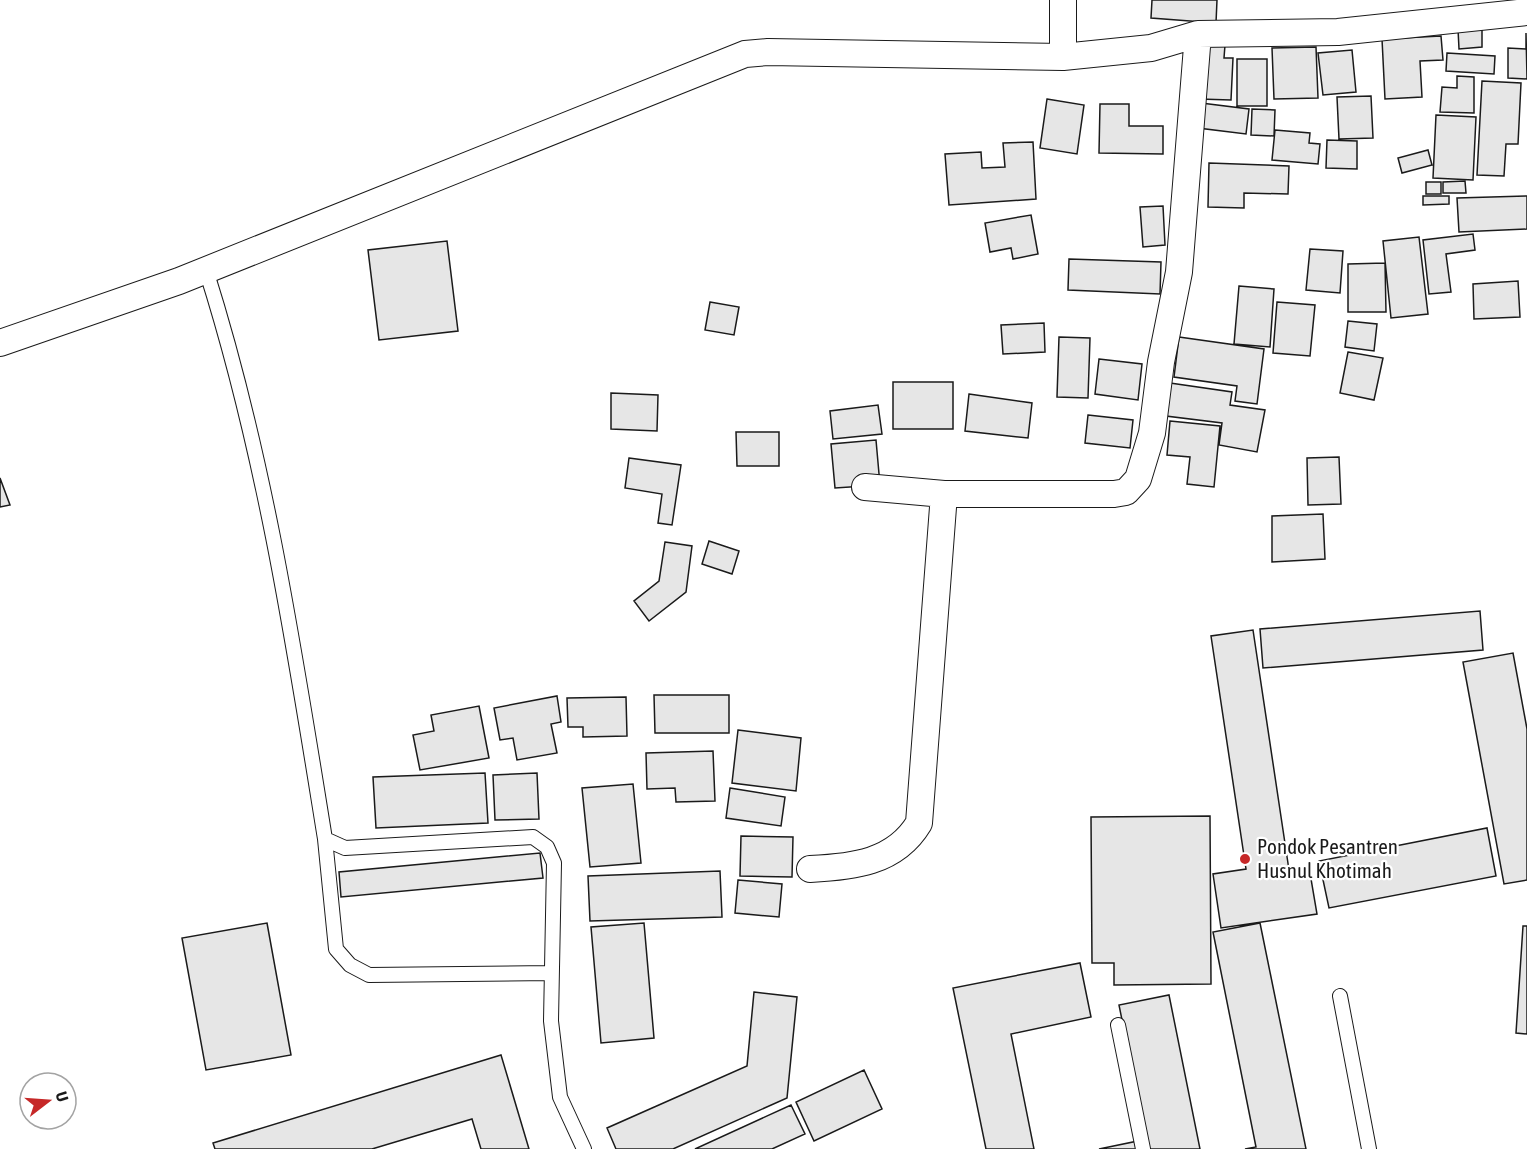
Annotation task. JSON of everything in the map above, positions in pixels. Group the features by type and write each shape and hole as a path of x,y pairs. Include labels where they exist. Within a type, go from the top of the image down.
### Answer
{"street":[{"path":"1063,0 1063,57"},
{"path":"0,343 206,270 745,54 768,52 1063,57 1151,48 1197,34 1338,32 1527,12"},
{"path":"865,487 944,494 1114,495 1126,492 1138,479 1152,433 1163,352 1179,272 1197,34"},
{"path":"810,869 851,867 889,854 911,836 919,823 944,494"}],"lane":[{"path":"206,270 234,357 285,585 325,839 336,949 350,965 369,975 551,973"},
{"path":"325,839 345,848 532,837 547,847 554,863 551,1021 560,1097 584,1149"},
{"path":"1340,996 1369,1149"},
{"path":"1118,1025 1143,1149"}],"building":[{"path":"1152,0 1217,0 1216,23 1151,18"},
{"path":"1482,27 1482,47 1459,49 1458,29"},
{"path":"1526,33 1527,79 1508,78 1508,48 1526,49"},
{"path":"1441,36 1443,60 1420,61 1422,97 1385,99 1382,39"},
{"path":"1202,44 1225,45 1224,58 1233,58 1231,100 1199,99"},
{"path":"1316,47 1318,98 1274,99 1272,48"},
{"path":"1352,50 1356,92 1323,95 1318,53"},
{"path":"1447,53 1495,56 1494,74 1446,71"},
{"path":"1237,59 1267,59 1267,106 1237,106"},
{"path":"1457,76 1474,77 1474,113 1440,112 1442,87 1457,88"},
{"path":"1482,81 1521,83 1518,144 1506,144 1504,176 1477,175"},
{"path":"1371,96 1373,138 1339,139 1337,97"},
{"path":"1047,99 1084,105 1077,154 1040,148"},
{"path":"1201,103 1249,109 1246,134 1198,128"},
{"path":"1100,104 1129,104 1129,126 1163,126 1163,154 1099,153"},
{"path":"1252,109 1275,110 1274,136 1251,135"},
{"path":"1436,115 1476,117 1473,180 1433,178"},
{"path":"1275,130 1310,133 1309,143 1320,144 1318,164 1272,160"},
{"path":"1327,140 1357,141 1357,169 1326,168"},
{"path":"1033,142 1036,199 949,205 945,154 981,152 982,168 1005,167 1003,143"},
{"path":"1428,150 1432,165 1402,173 1398,158"},
{"path":"1209,163 1289,166 1288,194 1244,193 1244,208 1208,207"},
{"path":"1465,181 1466,193 1443,193 1443,182"},
{"path":"1426,182 1441,182 1441,194 1426,194"},
{"path":"1423,196 1449,196 1449,204 1423,205"},
{"path":"1527,196 1527,229 1459,232 1457,198"},
{"path":"1163,206 1165,245 1143,247 1140,207"},
{"path":"1031,215 1038,254 1013,259 1011,248 990,252 985,223"},
{"path":"1473,234 1475,250 1446,254 1451,292 1429,294 1423,240"},
{"path":"1419,237 1428,314 1391,318 1383,241"},
{"path":"447,241 458,331 379,340 368,250"},
{"path":"1310,249 1343,251 1340,293 1306,290"},
{"path":"1069,259 1161,262 1160,294 1068,290"},
{"path":"1385,263 1386,312 1348,312 1348,264"},
{"path":"1518,281 1520,317 1474,319 1473,284"},
{"path":"1239,286 1274,289 1270,347 1234,344"},
{"path":"710,302 739,307 734,335 705,330"},
{"path":"1277,302 1315,305 1310,356 1273,353"},
{"path":"1348,321 1377,324 1374,351 1345,347"},
{"path":"1044,323 1045,352 1003,354 1001,325"},
{"path":"1059,337 1090,338 1088,398 1057,397"},
{"path":"1179,337 1264,349 1257,404 1235,401 1237,386 1174,377"},
{"path":"1348,352 1383,358 1374,400 1340,393"},
{"path":"1099,359 1142,364 1138,400 1095,394"},
{"path":"893,382 953,382 953,429 893,429"},
{"path":"1170,383 1232,392 1230,405 1265,410 1257,452 1219,445 1222,423 1166,416"},
{"path":"611,393 658,395 657,431 611,429"},
{"path":"969,394 1032,403 1028,438 965,431"},
{"path":"878,405 882,434 833,439 830,411"},
{"path":"1088,415 1133,420 1130,448 1085,443"},
{"path":"1170,421 1220,426 1214,487 1187,484 1190,457 1167,455"},
{"path":"736,432 779,432 779,466 737,466"},
{"path":"876,440 880,485 835,488 831,444"},
{"path":"1339,457 1341,504 1308,505 1307,458"},
{"path":"629,458 681,465 672,525 658,523 662,494 625,488"},
{"path":"0,478 10,505 0,507"},
{"path":"1323,514 1325,559 1272,562 1272,516"},
{"path":"709,541 739,551 732,574 702,564"},
{"path":"665,542 692,546 686,592 649,621 634,601 659,581"},
{"path":"1480,611 1483,650 1263,668 1260,629"},
{"path":"1253,630 1289,870 1309,867 1317,914 1221,928 1213,874 1246,869 1211,636"},
{"path":"1513,653 1527,729 1527,880 1504,884 1463,662"},
{"path":"654,695 729,695 729,733 655,733"},
{"path":"557,696 561,722 551,724 557,753 517,760 513,738 500,740 494,708"},
{"path":"626,697 627,736 583,737 583,727 568,727 567,698"},
{"path":"479,706 489,758 420,770 413,735 434,731 431,715"},
{"path":"738,730 801,738 796,791 732,783"},
{"path":"713,751 715,801 676,802 675,788 647,789 646,753"},
{"path":"485,773 488,823 376,828 373,777"},
{"path":"537,773 539,819 495,820 493,775"},
{"path":"633,784 641,863 590,867 582,788"},
{"path":"730,788 785,797 781,826 726,818"},
{"path":"1210,816 1211,984 1114,985 1114,963 1092,963 1091,817"},
{"path":"1487,828 1496,876 1329,908 1319,861"},
{"path":"741,836 793,837 792,877 740,876"},
{"path":"540,853 543,878 341,897 339,872"},
{"path":"720,871 722,917 590,921 588,876"},
{"path":"738,880 782,884 779,917 735,913"},
{"path":"267,923 291,1055 206,1070 182,938"},
{"path":"644,923 654,1038 601,1043 591,927"},
{"path":"1260,923 1306,1149 1245,1149 1256,1147 1213,932"},
{"path":"1523,926 1527,926 1527,1034 1516,1033"},
{"path":"1080,963 1091,1017 1011,1034 1034,1149 986,1149 953,988"},
{"path":"754,992 797,997 787,1098 673,1149 616,1149 607,1128 747,1066"},
{"path":"1169,995 1200,1149 1148,1149 1119,1005"},
{"path":"501,1055 529,1149 481,1149 472,1119 372,1149 215,1149 213,1143"},
{"path":"864,1070 882,1109 814,1141 796,1102"},
{"path":"791,1105 805,1134 772,1149 695,1149"},
{"path":"1138,1141 1140,1149 1099,1149"}],"place":[{"name":"Pondok Pesantren Husnul Khotimah","path":"1245,859"}]}
